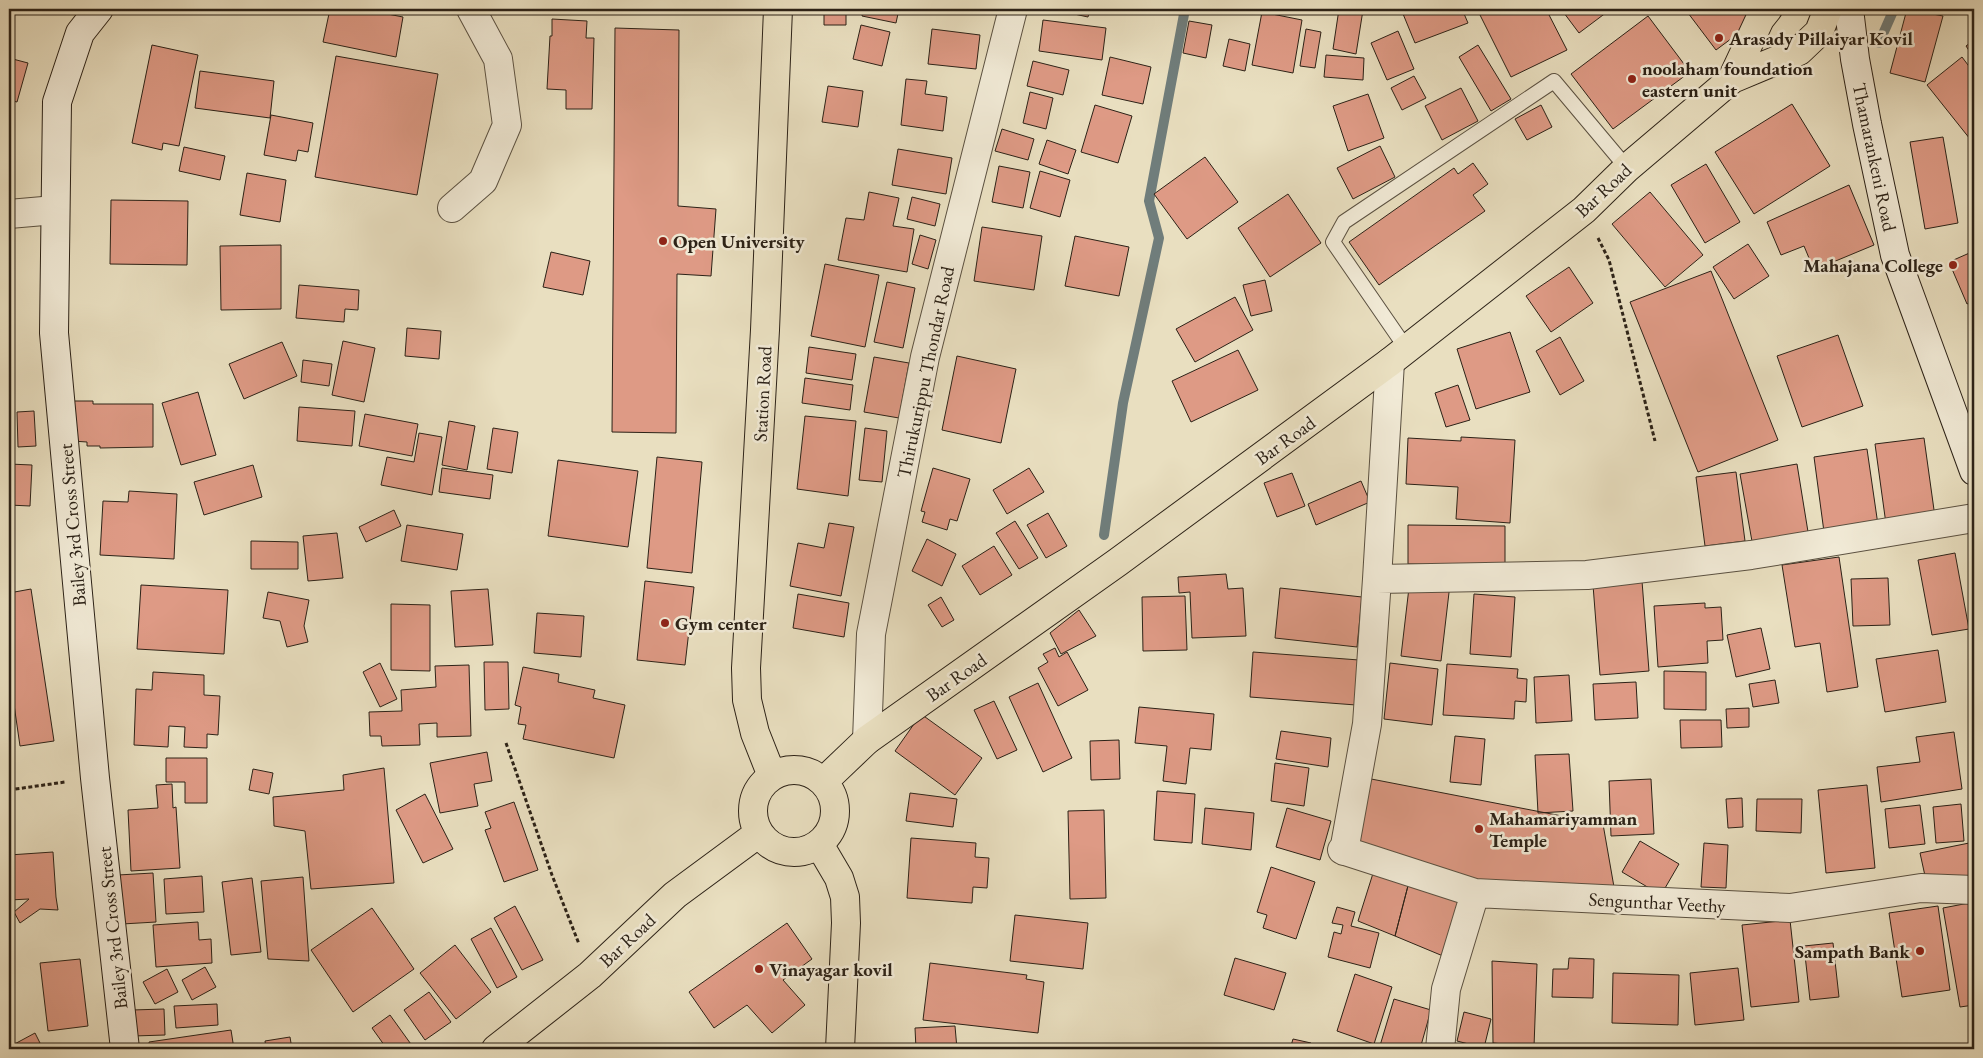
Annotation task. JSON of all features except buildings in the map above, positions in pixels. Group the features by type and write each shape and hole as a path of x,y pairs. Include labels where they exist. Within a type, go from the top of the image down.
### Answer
{"main road":[{"name":"Station Road","path":"772,776 756,733 747,700 746,668 765,330 778,9"},
{"name":"Bar Road","path":"1732,79 1760,19 1768,9"},
{"name":"Bar Road","path":"823,782 867,740 1118,562 1398,355 1584,210 1626,168 1732,79 1799,51 1818,32 1828,9"},
{"path":"789,770 807,772 823,782 833,797 835,814 831,830 819,844 804,851 787,852 772,846 759,832 754,819 753,802 760,787 772,776 789,770"},
{"name":"Bar Road","path":"496,1049 590,975 675,895 759,832"},
{"path":"819,844 839,878 845,897 846,923 840,1049"}],"street":[{"name":"Bailey 3rd Cross Street","path":"99,9 80,33 57,102 54,333 95,778 125,1049"},
{"path":"452,208 483,181 506,125 498,59 471,9"},
{"name":"Thirukurippu Thondar Road","path":"867,740 871,634 925,357 1013,9"},
{"name":"Thamarankeni Road","path":"1849,9 1855,59 1867,124 1895,255 1974,471"},
{"path":"9,214 56,210"},
{"name":"Sengunthar Veethy","path":"1398,355 1377,579 1366,724 1343,851 1475,893 1790,908 1921,888 1974,890"},
{"path":"1377,579 1587,575 1751,555 1974,518"},
{"path":"1440,1049 1446,989 1475,893"}],"lane":[{"path":"1398,355 1333,242 1344,222 1554,81 1626,168"}],"path":[{"path":"1584,210 1609,260 1654,441"},
{"path":"506,743 590,975"},
{"path":"9,790 95,778"}],"waterway":[{"path":"1104,535 1123,403 1159,238 1149,201 1185,9"},
{"path":"1879,43 1894,9"}],"place":[{"name":"Arasady Pillaiyar Kovil","path":"1719,38"},
{"name":"noolaham foundation eastern unit","path":"1632,79"},
{"name":"Open University","path":"663,241"},
{"name":"Mahajana College","path":"1953,265"},
{"name":"Gym center","path":"665,623"},
{"name":"Mahamariyamman Temple","path":"1479,829"},
{"name":"Sampath Bank","path":"1920,951"},
{"name":"Vinayagar kovil","path":"759,969"}]}
